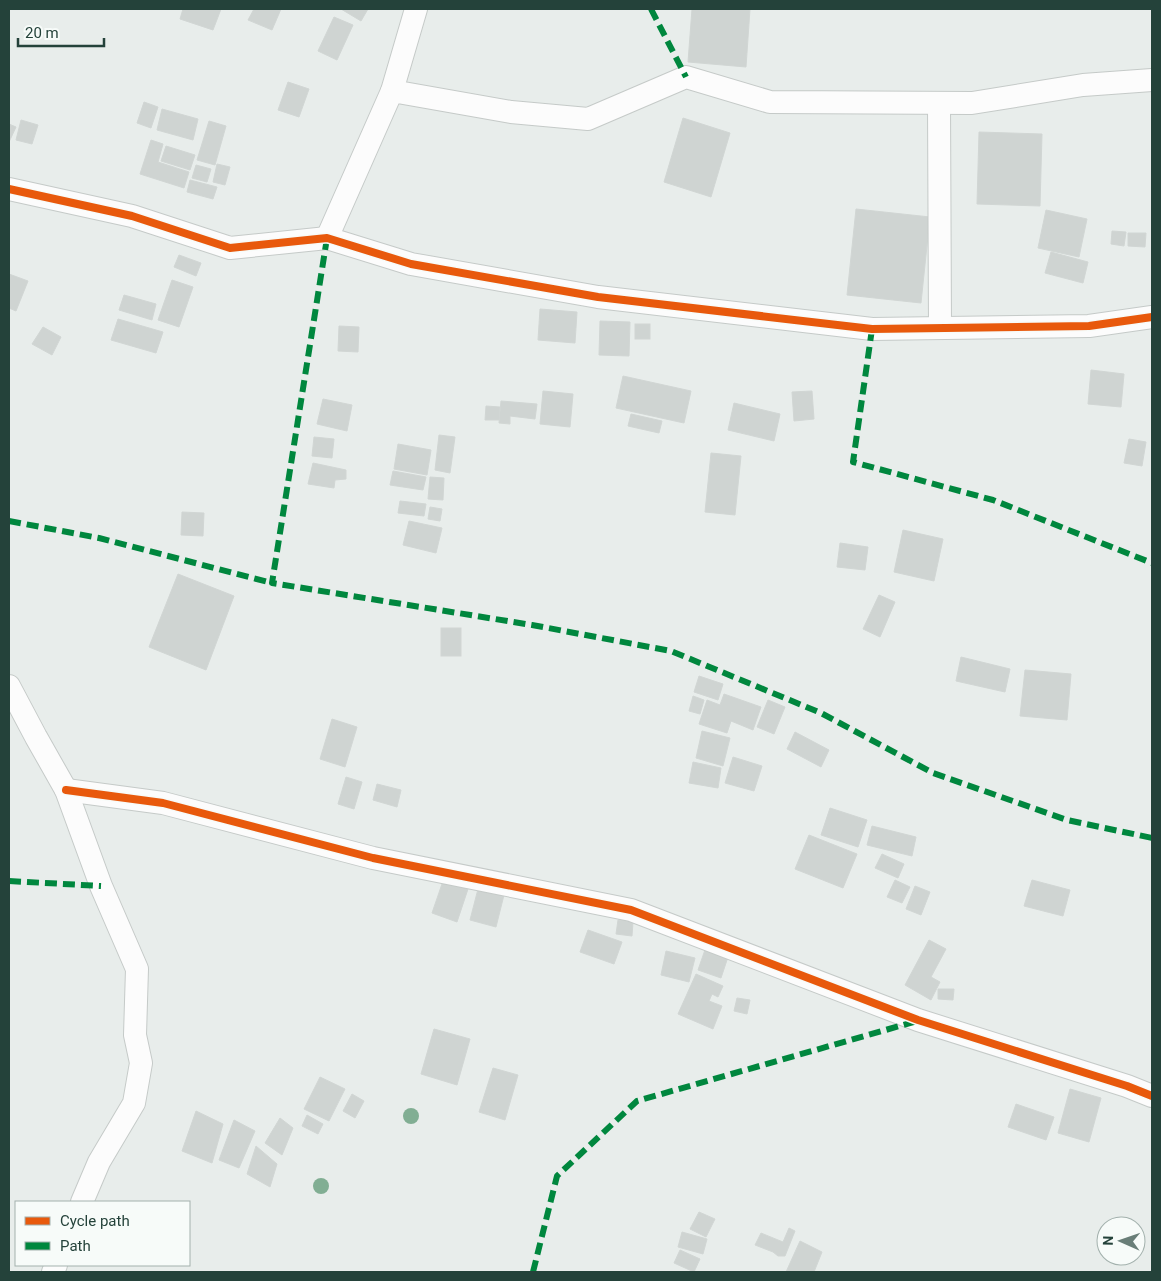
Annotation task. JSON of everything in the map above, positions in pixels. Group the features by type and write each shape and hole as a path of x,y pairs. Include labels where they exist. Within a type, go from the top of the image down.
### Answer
{"street":[{"path":"327,238 392,91 416,9"},
{"path":"392,91 512,112 588,119 686,77 770,102 972,103 1083,85 1152,80"},
{"path":"940,103 940,328"},
{"path":"9,189 132,216 230,248 327,238 411,264 598,297 872,329 1089,326 1152,317"},
{"path":"9,686 66,790 101,886 137,969 135,1035 141,1062 134,1103 98,1162 82,1201"},
{"path":"66,790 163,803 373,858 631,910 918,1020 1108,1080 1152,1096"}],"building":[{"path":"183,9 221,9 213,30 180,19"},
{"path":"254,9 281,9 272,30 248,20"},
{"path":"341,9 368,9 361,21"},
{"path":"692,9 750,9 746,67 688,62"},
{"path":"334,17 353,25 337,60 318,51"},
{"path":"288,82 309,89 299,117 278,110"},
{"path":"144,102 158,107 151,128 137,123"},
{"path":"162,109 198,119 193,140 157,130"},
{"path":"683,118 730,133 711,197 664,182"},
{"path":"21,120 38,125 32,144 16,140"},
{"path":"209,121 226,126 215,165 197,160"},
{"path":"9,124 16,127 9,142"},
{"path":"979,132 1042,134 1040,206 977,204"},
{"path":"151,140 163,144 158,162 189,172 184,188 140,174"},
{"path":"166,146 195,155 190,170 161,161"},
{"path":"217,164 230,167 225,185 213,182"},
{"path":"196,165 211,169 207,182 192,178"},
{"path":"190,180 217,187 213,199 187,192"},
{"path":"856,209 930,217 921,303 847,295"},
{"path":"1046,210 1087,219 1079,257 1038,248"},
{"path":"1112,231 1126,232 1124,246 1111,244"},
{"path":"1128,233 1146,233 1145,247 1128,246"},
{"path":"1051,252 1088,262 1083,283 1045,273"},
{"path":"179,255 201,263 196,276 174,267"},
{"path":"9,274 28,281 16,311 9,308"},
{"path":"172,280 193,287 179,327 158,320"},
{"path":"124,295 156,304 152,320 119,310"},
{"path":"540,309 577,312 575,343 538,340"},
{"path":"118,319 163,332 156,353 111,340"},
{"path":"600,321 630,322 629,356 599,355"},
{"path":"635,324 650,324 650,339 635,339"},
{"path":"339,326 359,327 358,352 338,351"},
{"path":"43,327 61,337 52,355 32,344"},
{"path":"1091,370 1124,374 1121,407 1088,404"},
{"path":"623,376 691,391 684,423 616,408"},
{"path":"543,391 573,394 570,427 540,424"},
{"path":"812,391 814,419 794,421 792,392"},
{"path":"323,399 352,405 347,431 317,424"},
{"path":"501,401 537,404 535,419 510,416 510,424 499,423"},
{"path":"734,403 780,414 774,441 728,430"},
{"path":"486,406 500,407 499,420 485,420"},
{"path":"631,414 662,421 659,433 628,426"},
{"path":"439,435 455,437 450,473 435,470"},
{"path":"314,437 334,439 332,458 312,456"},
{"path":"1129,439 1146,442 1142,466 1124,463"},
{"path":"398,444 431,450 427,475 394,469"},
{"path":"711,453 741,456 735,515 705,512"},
{"path":"313,463 346,470 346,479 335,480 334,488 308,484"},
{"path":"393,471 426,477 423,490 390,485"},
{"path":"430,477 444,478 443,500 428,499"},
{"path":"400,501 426,504 424,516 398,513"},
{"path":"430,507 442,509 440,521 428,519"},
{"path":"182,512 204,513 203,536 181,535"},
{"path":"409,521 442,528 436,553 403,545"},
{"path":"903,530 943,539 934,581 894,572"},
{"path":"840,543 868,547 865,570 837,567"},
{"path":"178,574 234,596 206,670 149,647"},
{"path":"879,595 895,602 880,637 863,629"},
{"path":"441,628 461,628 461,656 441,656"},
{"path":"961,657 1010,669 1005,692 956,681"},
{"path":"1025,670 1071,674 1067,720 1020,716"},
{"path":"699,676 723,684 718,700 694,692"},
{"path":"724,694 761,707 753,730 731,721 727,733 699,724 707,700 720,705"},
{"path":"693,696 704,700 700,714 689,711"},
{"path":"768,700 785,707 774,734 757,727"},
{"path":"332,719 357,727 345,767 320,759"},
{"path":"702,731 730,738 723,766 696,758"},
{"path":"795,732 829,750 821,767 787,749"},
{"path":"733,757 762,766 754,791 725,783"},
{"path":"693,762 721,768 718,788 689,783"},
{"path":"346,777 362,782 354,809 338,804"},
{"path":"377,784 401,790 397,807 373,800"},
{"path":"830,808 867,820 858,847 821,835"},
{"path":"872,826 916,837 912,856 867,845"},
{"path":"809,835 857,854 843,888 795,869"},
{"path":"882,854 904,864 898,878 875,868"},
{"path":"895,880 910,887 902,903 887,897"},
{"path":"1032,880 1070,890 1063,916 1024,906"},
{"path":"443,881 468,889 457,922 432,913"},
{"path":"915,886 930,892 921,915 906,909"},
{"path":"478,889 504,895 496,927 470,920"},
{"path":"618,920 633,922 632,936 616,934"},
{"path":"588,930 622,942 614,964 580,952"},
{"path":"929,940 946,949 931,977 940,982 931,1000 905,985"},
{"path":"707,944 730,951 721,978 698,970"},
{"path":"666,951 695,958 689,982 661,975"},
{"path":"696,974 723,986 718,997 712,994 709,1001 722,1006 713,1029 678,1014"},
{"path":"938,989 954,989 953,1000 938,999"},
{"path":"737,998 750,1000 747,1014 734,1011"},
{"path":"434,1029 470,1039 457,1085 421,1074"},
{"path":"493,1068 518,1075 505,1120 479,1112"},
{"path":"320,1077 345,1089 329,1121 304,1109"},
{"path":"1070,1089 1101,1098 1089,1142 1058,1133"},
{"path":"352,1094 364,1101 355,1118 343,1111"},
{"path":"1016,1104 1054,1117 1046,1140 1008,1127"},
{"path":"196,1111 223,1124 212,1163 182,1151"},
{"path":"307,1115 323,1124 318,1134 302,1126"},
{"path":"280,1118 293,1128 282,1155 265,1143"},
{"path":"234,1120 255,1131 239,1168 219,1160"},
{"path":"256,1146 277,1164 270,1187 247,1174"},
{"path":"699,1212 715,1219 706,1237 690,1229"},
{"path":"789,1228 795,1231 785,1256 778,1256 755,1245 761,1233 783,1242"},
{"path":"682,1232 707,1239 703,1254 678,1247"},
{"path":"800,1241 822,1252 814,1272 786,1272"},
{"path":"680,1250 700,1259 694,1272 674,1263"}],"marked path":[{"path":"651,9 686,77"},
{"path":"327,238 272,583 532,625 671,651 821,713 933,773 1067,820 1152,838"},
{"path":"872,329 853,462 993,500 1152,563"},
{"path":"9,521 99,538 272,583"},
{"path":"9,881 101,886"},
{"path":"533,1272 557,1176 637,1101 917,1021"}],"cycle path":[{"path":"9,189 132,216 230,248 327,238 411,264 598,297 872,329 1089,326 1152,317"},
{"path":"66,790 163,803 373,858 631,910 918,1020 1127,1086 1152,1096"}]}
